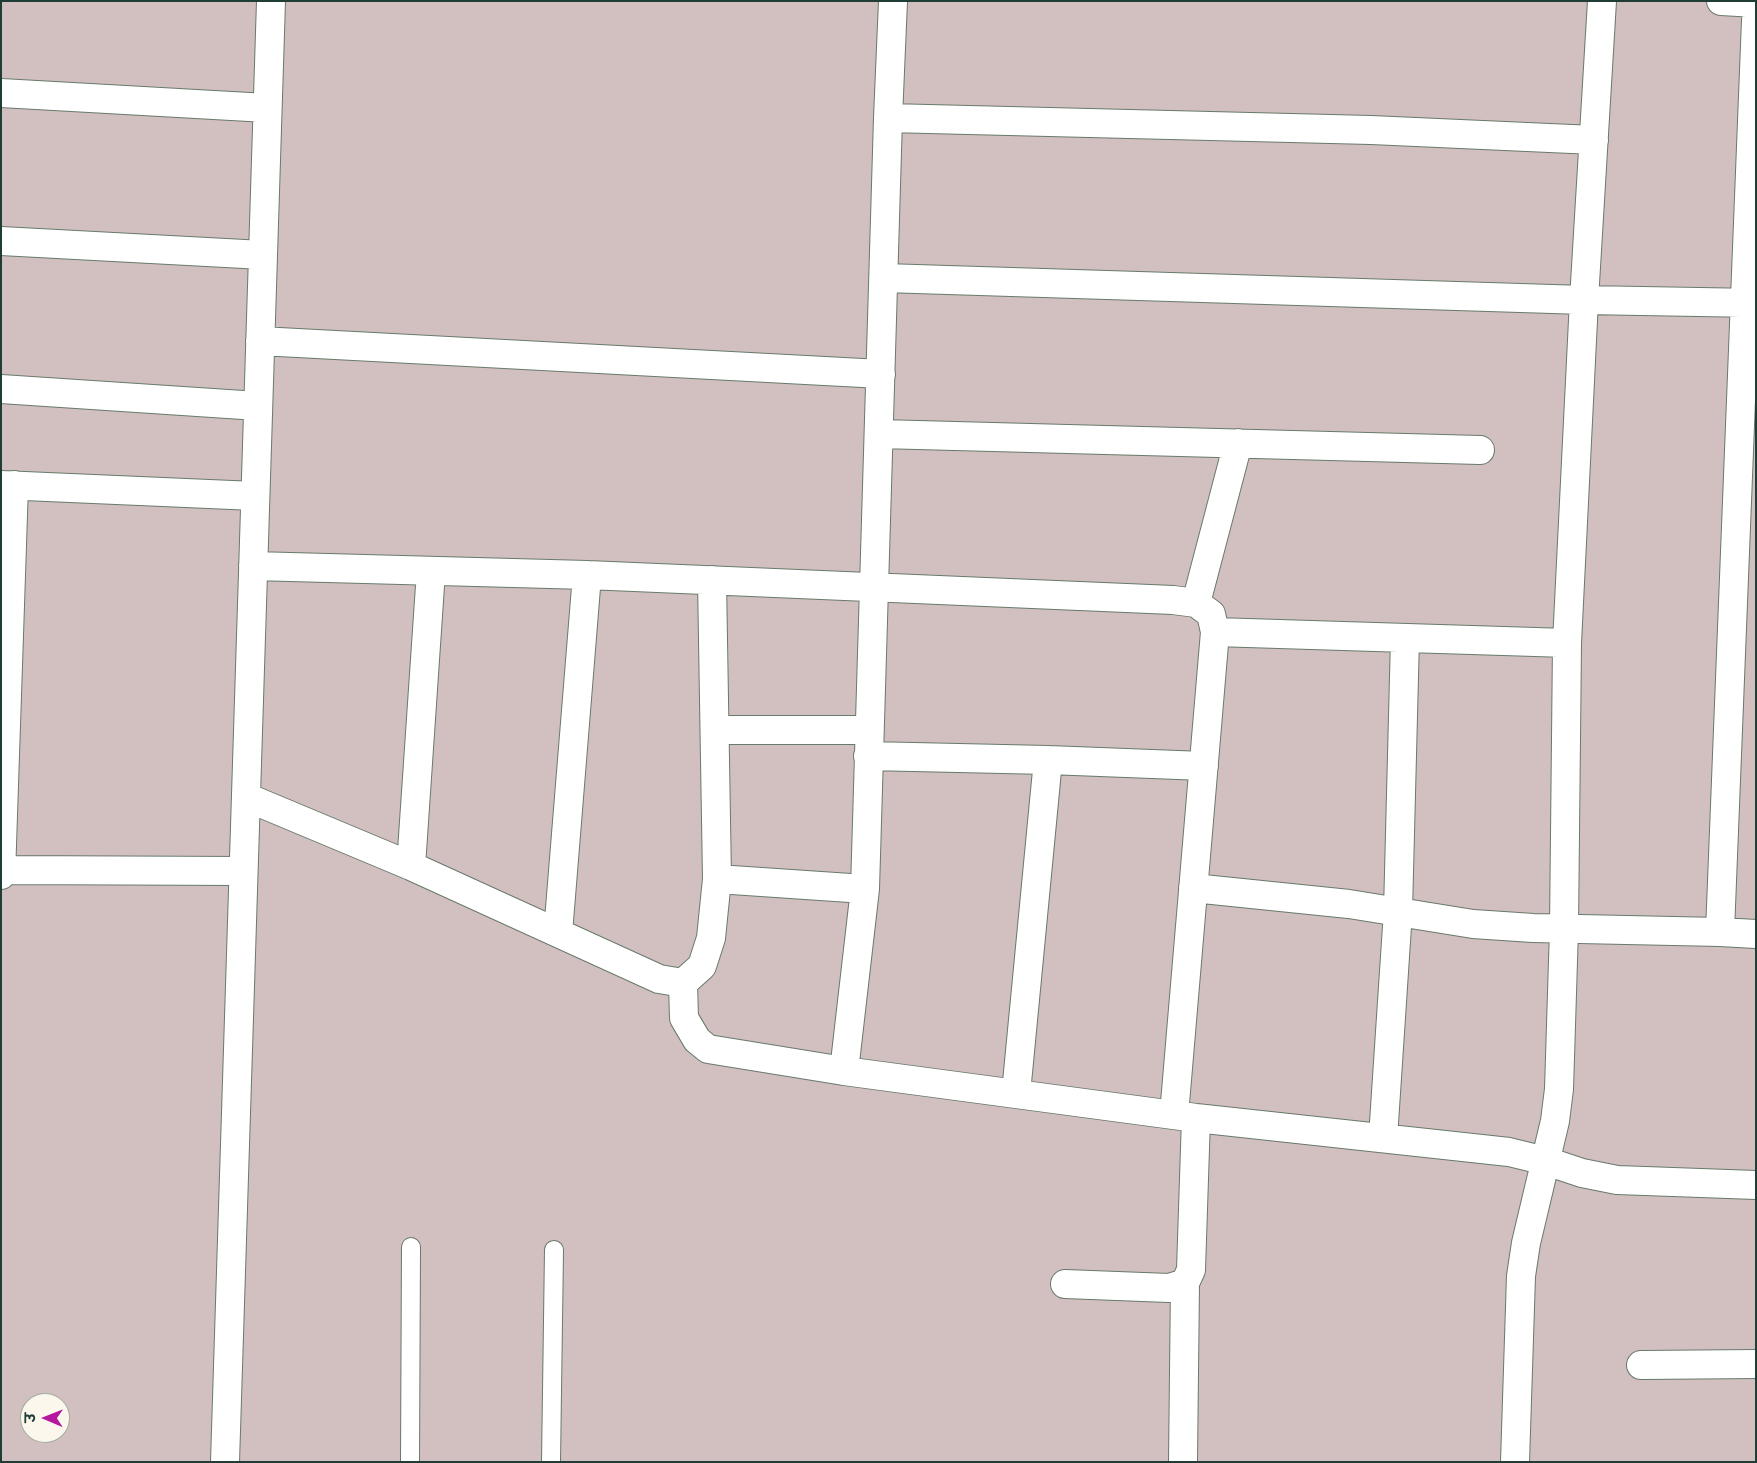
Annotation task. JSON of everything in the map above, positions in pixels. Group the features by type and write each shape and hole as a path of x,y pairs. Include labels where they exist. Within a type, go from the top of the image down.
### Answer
{"street":[{"path":"225,1462 271,1"},
{"path":"844,1071 865,889 893,1"},
{"path":"1515,1462 1521,1276 1526,1244 1555,1121 1559,1089 1564,929 1566,643 1602,1"},
{"path":"1721,1 1756,3"},
{"path":"1720,932 1750,303 1756,20"},
{"path":"1,93 268,108"},
{"path":"888,118 1371,130 1594,140"},
{"path":"1,241 263,255"},
{"path":"884,278 1584,300 1750,303"},
{"path":"260,341 881,374"},
{"path":"1,389 258,406"},
{"path":"880,434 1480,450"},
{"path":"1196,604 1238,443"},
{"path":"1,875 7,485 255,496"},
{"path":"253,566 587,575 1172,600 1196,604 1211,614 1215,632 1193,888 1185,1116 1191,1270 1185,1284 1183,1462"},
{"path":"411,866 431,571"},
{"path":"558,933 587,575"},
{"path":"682,983 702,966 711,938 717,879 712,580"},
{"path":"1215,632 1566,643"},
{"path":"1384,1138 1398,911 1405,638"},
{"path":"715,730 1048,760 1204,766"},
{"path":"1016,1093 1048,760"},
{"path":"246,797 411,866 659,979 682,983"},
{"path":"1,870 243,872"},
{"path":"717,879 865,889"},
{"path":"1193,888 1398,911 1473,924 1564,929 1756,934"},
{"path":"682,983 684,1018 697,1040 708,1049 844,1071 1185,1116 1509,1152 1546,1161 1582,1173 1617,1180 1756,1185"},
{"path":"1065,1284 1169,1288 1185,1284"},
{"path":"1641,1365 1756,1364"}],"lane":[{"path":"410,1462 411,1247"},
{"path":"551,1462 554,1250"}],"shaded area":[{"path":"1,1 1756,1 1756,1462 1,1462"}]}
